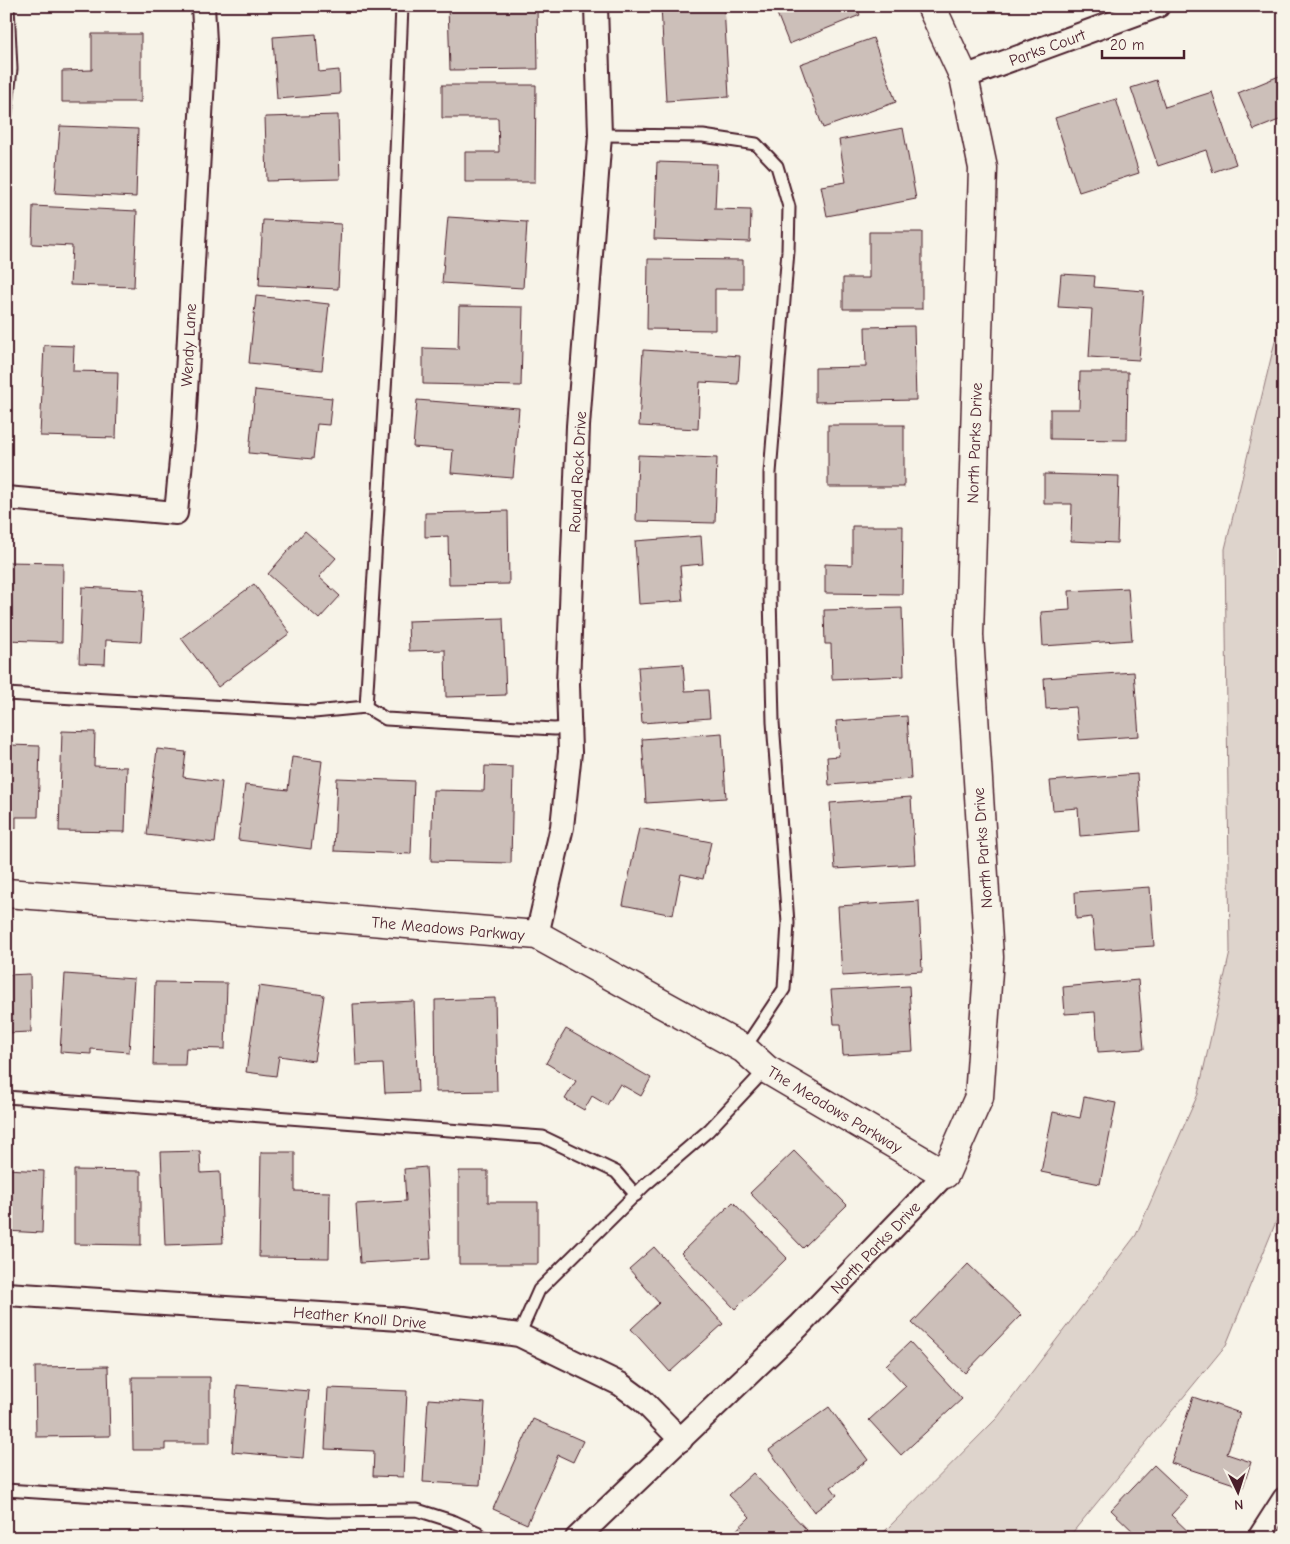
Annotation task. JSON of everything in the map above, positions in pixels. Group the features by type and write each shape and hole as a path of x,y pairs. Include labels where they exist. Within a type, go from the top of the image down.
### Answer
{"street":[{"name":"Wendy Lane","path":"6,498 176,513 184,429 205,42 203,6"},
{"name":"Round Rock Drive","path":"537,935 562,827 570,752 568,684 578,426 600,135 596,6"},
{"name":"North Parks Drive","path":"576,1538 798,1326 945,1174 979,1097 989,957 968,635 983,168 964,77 931,6"},
{"name":"Parks Court","path":"964,77 1158,6"},
{"name":"The Meadows Parkway","path":"6,893 537,935 744,1049 766,1069 945,1174"},
{"name":"Heather Knoll Drive","path":"6,1294 400,1319 519,1335 620,1384 643,1401 680,1440"},
{"path":"1259,1538 1284,1499"}],"lane":[{"path":"6,114 11,69 8,6"},
{"path":"366,707 388,333 402,6"},
{"path":"600,135 703,136 756,144 776,166 790,207 770,473 773,722 788,923 784,989 744,1049"},
{"path":"6,694 314,712 366,707 386,719 554,729 569,728"},
{"path":"519,1335 539,1290 636,1194 709,1130 766,1069"},
{"path":"6,1097 543,1137 616,1172 636,1194"},
{"path":"6,1490 328,1511 417,1510 455,1522 477,1532 484,1538"}],"shaded area":[{"path":"1284,304 1284,1202 1226,1345 1068,1538 878,1538 997,1418 1136,1235 1198,1094 1230,952 1225,549"}],"building":[{"path":"448,6 537,6 538,69 450,70"},
{"path":"661,6 724,6 729,97 666,101"},
{"path":"774,6 856,6 860,15 789,44"},
{"path":"92,34 141,34 141,102 62,102 62,71 92,70"},
{"path":"316,34 319,72 339,70 340,94 277,99 273,37"},
{"path":"873,38 896,102 823,128 800,64"},
{"path":"1284,74 1284,118 1254,130 1238,93"},
{"path":"1156,80 1165,107 1212,92 1236,164 1213,172 1206,150 1158,166 1131,88"},
{"path":"442,85 536,85 535,182 465,182 465,152 499,152 498,118 442,118"},
{"path":"1116,99 1139,173 1079,192 1055,118"},
{"path":"338,115 340,179 267,181 265,117"},
{"path":"60,126 138,129 136,197 55,193"},
{"path":"903,128 916,199 827,216 821,186 846,182 839,140"},
{"path":"657,162 717,164 715,209 751,210 750,242 654,239"},
{"path":"33,206 137,211 134,287 70,285 72,246 32,244"},
{"path":"448,217 527,222 523,288 442,283"},
{"path":"263,220 341,224 338,289 259,285"},
{"path":"869,232 922,232 922,309 843,309 843,278 869,278"},
{"path":"648,259 743,260 743,289 715,289 715,330 647,329"},
{"path":"1061,274 1095,276 1094,287 1144,291 1139,360 1089,357 1092,309 1058,307"},
{"path":"256,296 329,304 322,370 249,363"},
{"path":"459,306 523,307 521,386 423,384 423,348 458,349"},
{"path":"914,326 916,400 815,402 815,368 866,367 865,327"},
{"path":"44,345 74,346 73,371 118,372 116,438 40,436"},
{"path":"643,350 740,356 738,384 700,382 698,429 639,426"},
{"path":"1080,372 1128,372 1127,440 1050,439 1050,409 1079,409"},
{"path":"6,387 10,387 10,429 6,429"},
{"path":"255,390 332,398 329,425 317,424 313,459 249,453"},
{"path":"417,400 519,408 513,478 451,473 453,450 413,447"},
{"path":"828,425 904,425 904,487 828,487"},
{"path":"638,455 717,458 715,523 636,521"},
{"path":"1044,474 1119,476 1117,543 1071,541 1072,504 1044,504"},
{"path":"508,511 509,584 449,585 448,536 425,537 425,513"},
{"path":"852,526 903,526 902,594 825,593 825,564 852,565"},
{"path":"305,531 336,558 319,577 340,596 319,619 268,574"},
{"path":"701,536 703,564 680,566 683,601 639,604 635,541"},
{"path":"6,562 63,563 62,642 6,640"},
{"path":"254,584 290,633 218,687 181,638"},
{"path":"82,587 144,590 141,642 106,640 105,664 79,663"},
{"path":"1128,588 1132,640 1043,646 1041,612 1070,610 1069,591"},
{"path":"902,608 904,676 832,679 831,644 825,644 824,610"},
{"path":"503,618 506,695 446,697 445,650 409,651 408,621"},
{"path":"683,664 685,691 708,690 710,718 642,723 638,667"},
{"path":"1134,672 1139,736 1079,740 1076,707 1046,709 1044,678"},
{"path":"907,716 911,779 829,785 827,757 839,756 836,721"},
{"path":"62,731 95,732 94,766 127,767 125,832 59,831"},
{"path":"722,733 726,798 646,803 642,739"},
{"path":"9,745 40,746 38,817 16,817 16,828 6,827 6,770 8,770"},
{"path":"157,749 186,752 183,777 222,782 215,843 147,835"},
{"path":"292,757 322,761 311,849 238,840 245,785 288,790"},
{"path":"485,766 513,767 511,863 431,861 433,790 484,791"},
{"path":"1137,774 1141,831 1080,836 1078,808 1053,810 1050,781"},
{"path":"337,778 414,781 411,854 334,851"},
{"path":"911,797 915,864 835,869 830,803"},
{"path":"639,828 711,842 703,879 681,874 673,915 623,905"},
{"path":"1150,887 1154,946 1095,950 1092,917 1076,919 1075,892"},
{"path":"919,901 922,971 842,976 838,906"},
{"path":"30,974 31,1032 6,1033 6,975"},
{"path":"65,974 134,979 129,1052 91,1049 91,1054 60,1052"},
{"path":"1138,980 1144,1049 1098,1052 1095,1012 1065,1014 1063,987"},
{"path":"155,982 227,983 225,1049 186,1048 185,1065 153,1065"},
{"path":"259,986 324,995 314,1061 279,1056 276,1076 246,1072"},
{"path":"909,986 913,1051 843,1055 841,1024 834,1024 831,990"},
{"path":"495,998 497,1091 436,1092 435,1000"},
{"path":"414,1001 418,1092 385,1093 383,1064 356,1065 353,1004"},
{"path":"566,1029 651,1078 641,1096 620,1084 607,1105 592,1096 584,1110 565,1099 576,1081 546,1063"},
{"path":"1084,1097 1116,1103 1100,1184 1041,1172 1053,1112 1080,1118"},
{"path":"200,1151 201,1173 220,1172 223,1243 165,1245 161,1152"},
{"path":"794,1151 847,1205 803,1248 750,1193"},
{"path":"261,1152 295,1152 295,1191 330,1192 329,1258 259,1257"},
{"path":"426,1167 431,1259 360,1263 356,1204 406,1201 404,1169"},
{"path":"6,1169 44,1171 42,1233 6,1231"},
{"path":"74,1170 141,1171 141,1245 74,1244"},
{"path":"459,1171 488,1171 488,1202 538,1202 538,1264 459,1264"},
{"path":"733,1202 787,1258 735,1309 681,1253"},
{"path":"654,1247 723,1324 670,1372 631,1329 659,1303 629,1269"},
{"path":"968,1264 1021,1315 965,1373 912,1323"},
{"path":"1284,1311 1284,1325 1278,1321"},
{"path":"910,1342 962,1399 901,1455 869,1420 906,1386 886,1365"},
{"path":"6,1361 11,1361 6,1418"},
{"path":"108,1366 110,1436 36,1437 35,1367"},
{"path":"132,1377 210,1377 210,1443 165,1443 165,1450 133,1450"},
{"path":"237,1385 309,1391 303,1458 232,1452"},
{"path":"328,1388 407,1391 403,1477 373,1476 374,1451 325,1449"},
{"path":"1193,1397 1240,1413 1227,1454 1251,1462 1243,1487 1171,1463"},
{"path":"428,1399 485,1403 480,1485 423,1482"},
{"path":"829,1407 868,1460 831,1487 837,1495 814,1512 769,1450"},
{"path":"533,1419 583,1441 573,1462 558,1455 527,1524 493,1509"},
{"path":"1154,1465 1188,1497 1171,1515 1195,1538 1138,1538 1111,1510"},
{"path":"753,1473 807,1530 799,1538 728,1538 750,1517 729,1495"}]}
